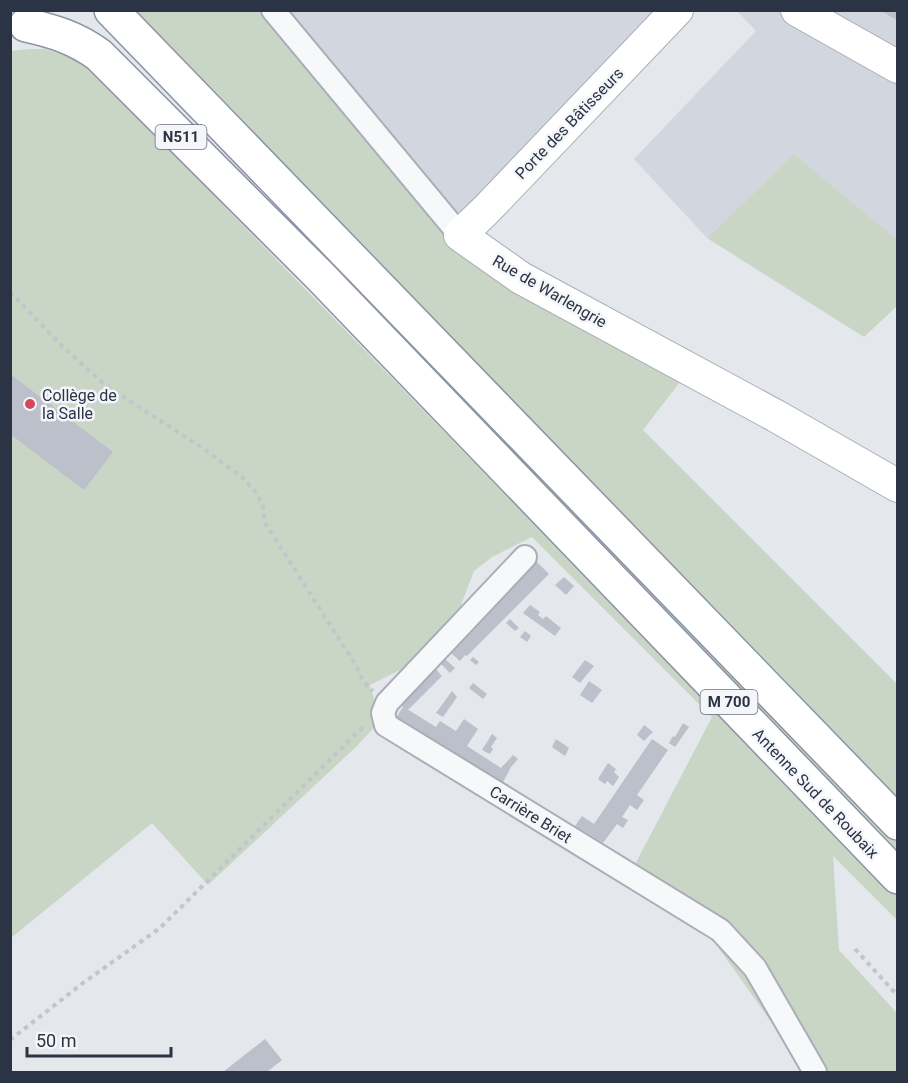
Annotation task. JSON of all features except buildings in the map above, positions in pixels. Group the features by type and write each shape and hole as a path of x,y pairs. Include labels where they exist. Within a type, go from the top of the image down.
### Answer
{"highway":[{"name":"N511","path":"111,10 586,501"},
{"name":"N511","path":"28,22 67,36 84,44 99,55 319,275 561,526"},
{"name":"M 700","path":"586,501 897,823"},
{"name":"Antenne Sud de Roubaix","path":"561,526 897,877"}],"street":[{"name":"Rue de Warlengrie","path":"273,10 460,235 521,278 776,416 897,486"},
{"name":"Porte des Bâtisseurs","path":"460,235 677,10"},
{"path":"797,10 897,68"},
{"path":"386,705 525,557"},
{"name":"Carrière Briet","path":"386,705 384,720 390,727 720,930 755,968 815,1072"}],"path":[{"path":"10,292 63,347 111,390 204,449 242,477 257,494 263,506 265,523 363,681 386,705 160,928 83,983 10,1040"},
{"path":"855,949 897,996"}],"shaded area":[{"path":"281,11 667,11 467,213 451,211"},
{"path":"737,11 897,11 897,239 794,154 707,238 634,159 756,31"}],"green space":[{"path":"127,11 265,11 433,218 683,378 643,430 897,684 897,803 554,454 554,443 166,42 157,43"},
{"path":"45,49 63,55 66,50 73,51 507,496 514,495 897,891 897,920 833,856 839,950 897,1013 897,1072 807,1072 715,943 691,921 628,878 712,717 532,537 492,557 474,571 456,618 400,670 370,685 380,721 357,746 208,885 152,823 11,938 11,51"},
{"path":"794,154 897,239 897,306 864,337 707,238"},
{"path":"582,511 897,840 897,860 572,520"}],"place":[{"name":"Collège de la Salle","path":"30,404"}]}
